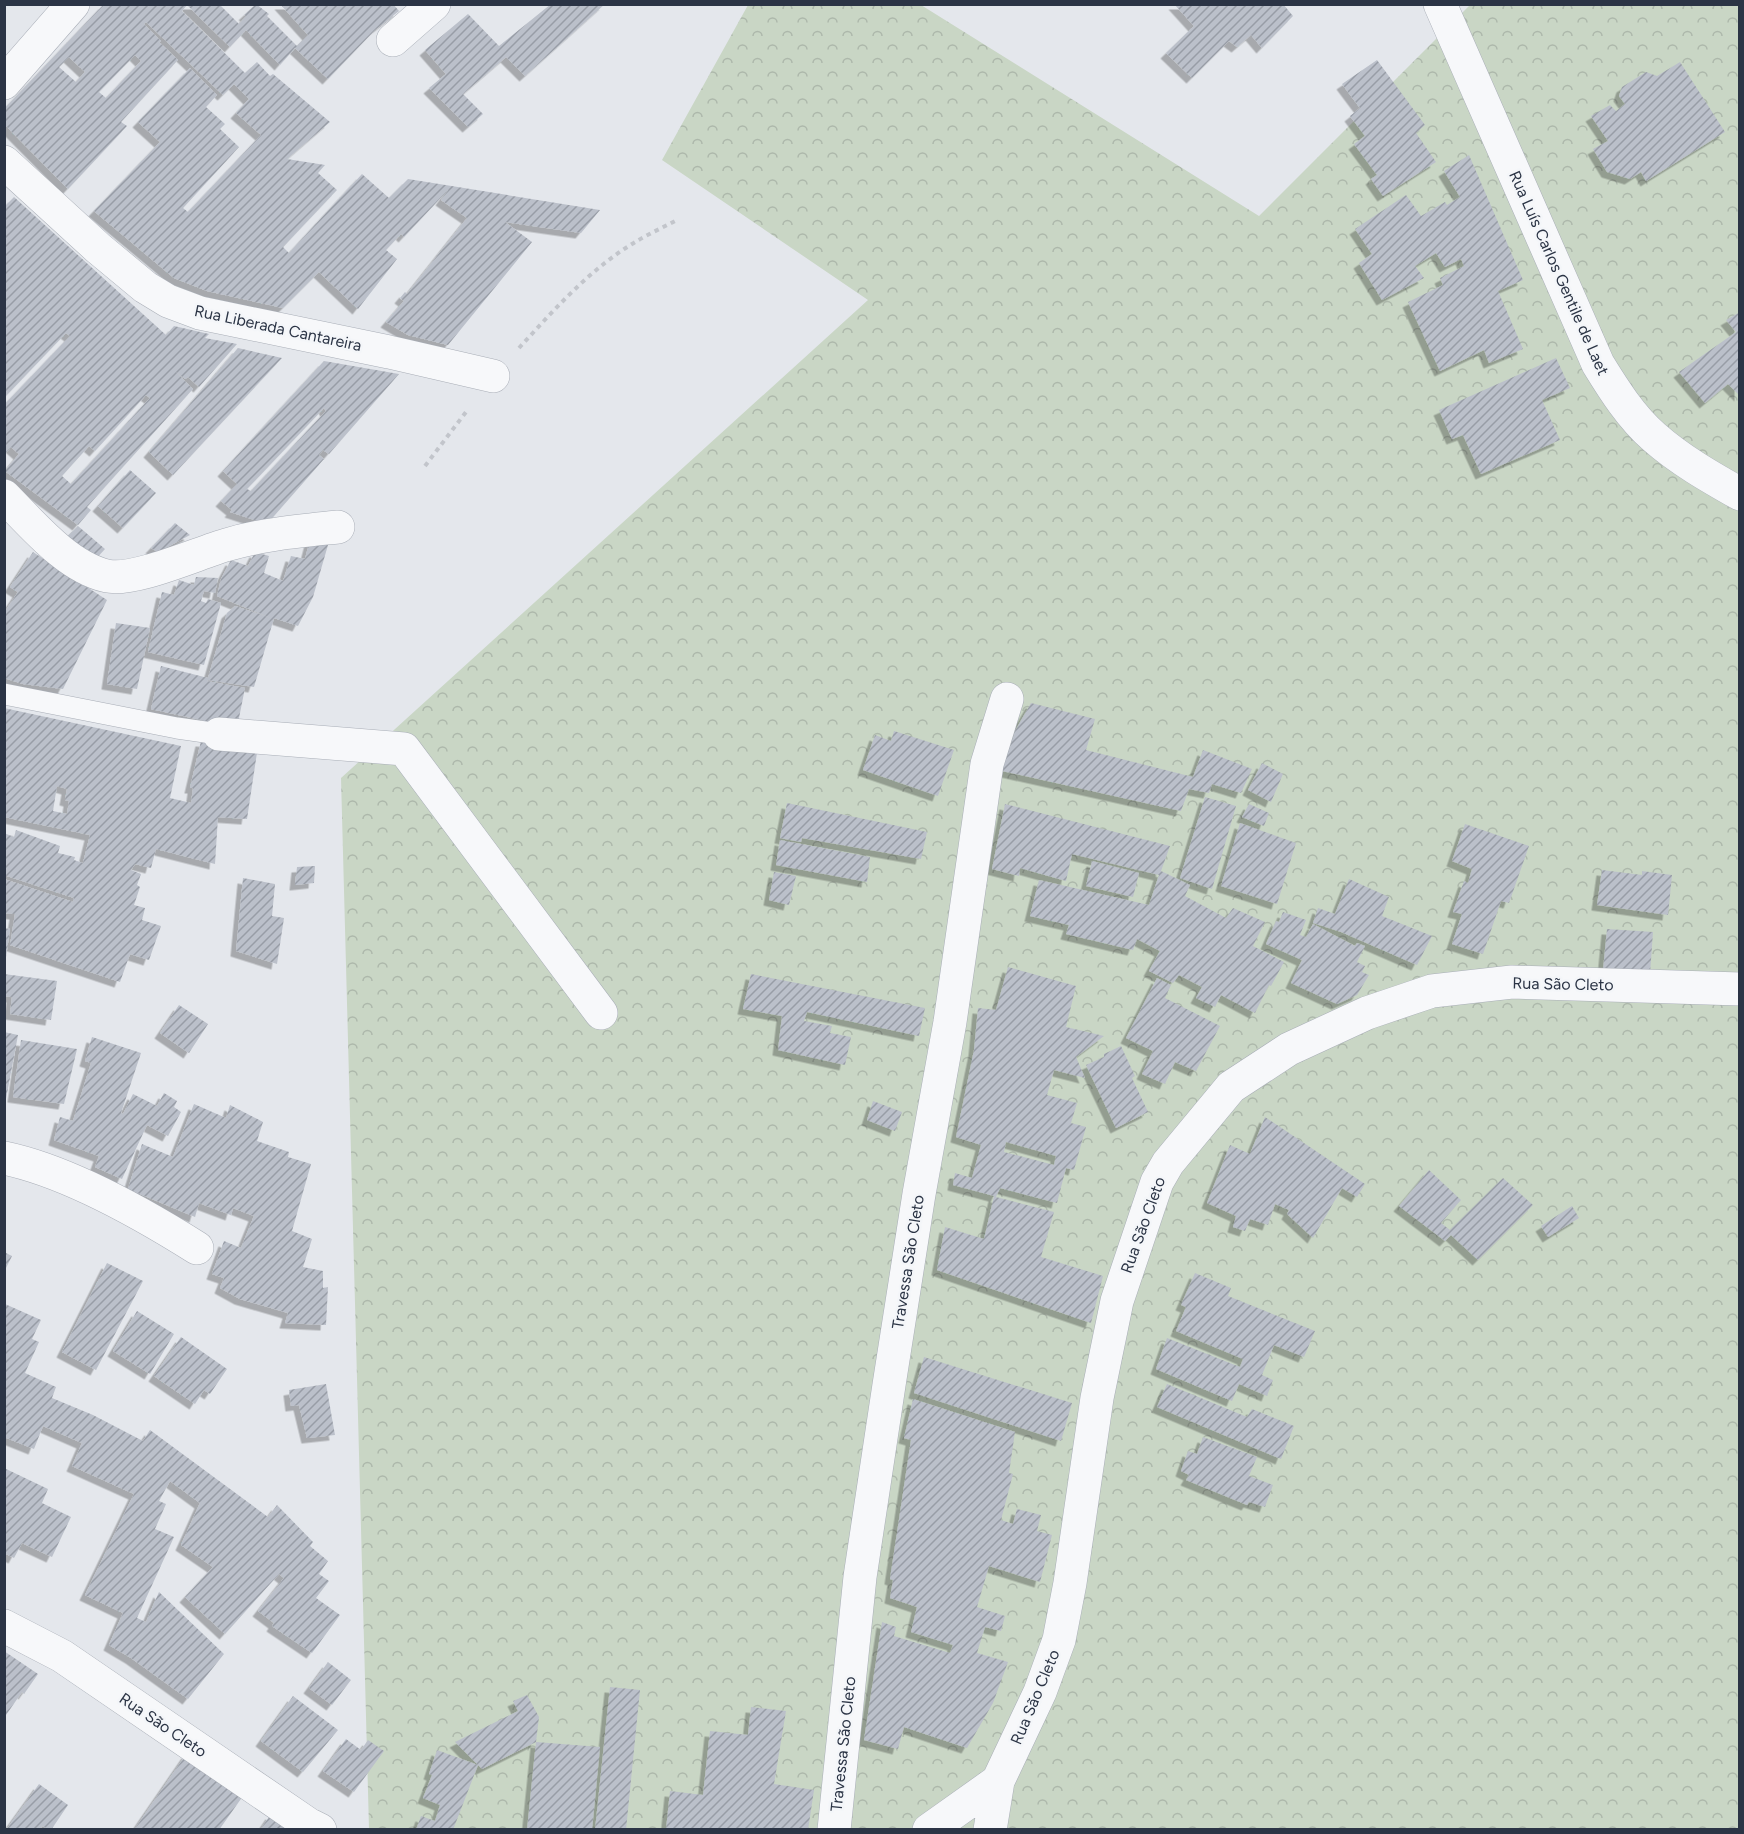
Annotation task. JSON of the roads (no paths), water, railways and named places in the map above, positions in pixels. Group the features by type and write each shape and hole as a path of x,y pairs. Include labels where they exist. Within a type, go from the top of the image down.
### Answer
{"street":[{"path":"4,82 73,4"},
{"path":"393,40 434,4"},
{"name":"Rua Luís Carlos Gentile de Laet","path":"1440,4 1598,364 1614,391 1654,437 1693,467 1740,494"},
{"name":"Rua Liberada Cantareira","path":"4,162 98,249 145,287 168,301 200,313 493,376"},
{"path":"4,495 61,552 86,567 108,576 129,575 225,545 266,535 338,527"},
{"name":"Travessa São Cleto","path":"834,1830 860,1577 885,1408 919,1194 950,1022 987,764 1007,699"},
{"path":"219,734 404,749 601,1013"},
{"name":"Rua São Cleto","path":"929,1830 998,1781 1040,1692 1059,1640 1081,1517 1097,1398 1117,1300 1131,1254 1157,1182 1168,1163 1231,1086 1289,1049 1367,1013 1432,992 1512,982 1740,988"},
{"path":"4,1158 20,1161 62,1177 115,1201 197,1248"},
{"name":"Rua São Cleto","path":"4,1626 62,1656 320,1830"},
{"path":"990,1830 998,1781"}],"lane":[{"path":"4,694 219,734"}]}
